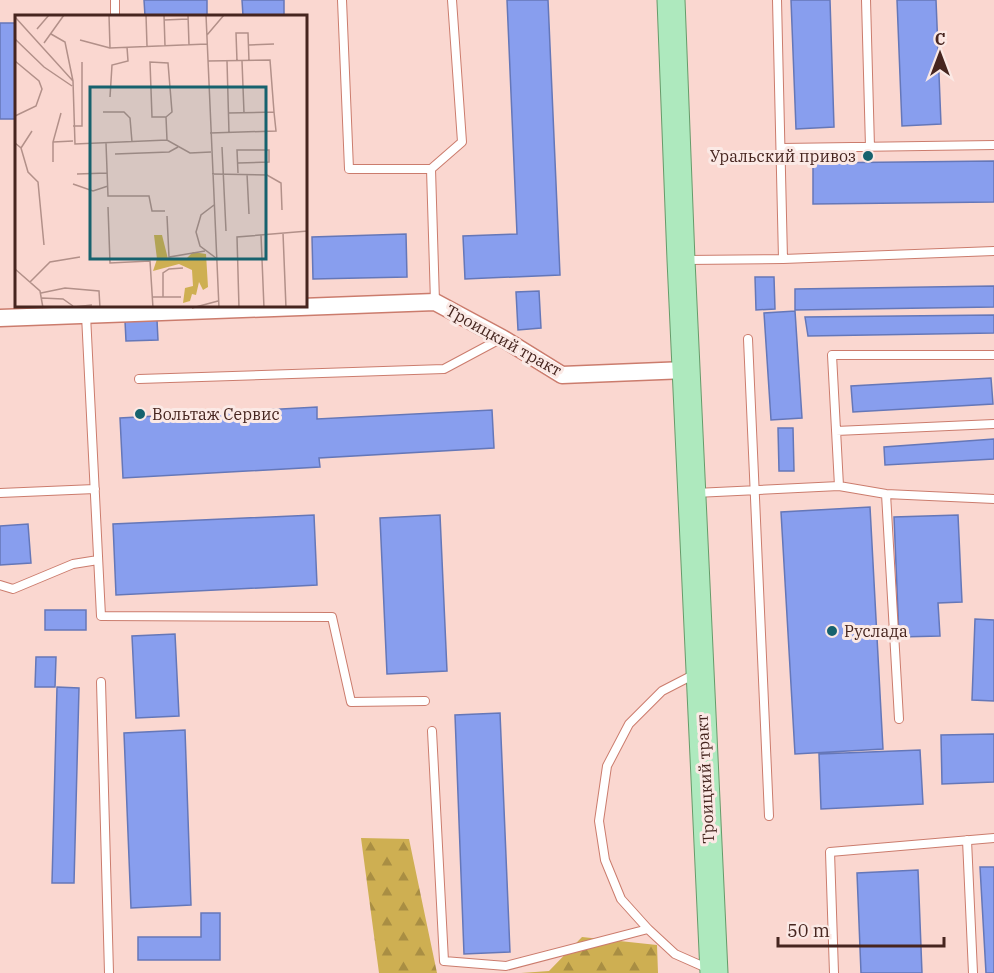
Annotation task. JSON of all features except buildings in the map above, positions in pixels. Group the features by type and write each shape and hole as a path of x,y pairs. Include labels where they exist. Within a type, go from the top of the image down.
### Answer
{"main road":[{"name":"Троицкий тракт","path":"670,0 714,972"}],"street":[{"name":"Троицкий тракт","path":"308,306 435,302 502,338 562,375 686,370"},
{"name":"Троицкий тракт","path":"0,318 237,308"}],"lane":[{"path":"342,0 349,169 431,169 462,142 452,0"},
{"path":"777,0 783,259"},
{"path":"866,0 870,147"},
{"path":"782,148 994,145"},
{"path":"431,169 435,302"},
{"path":"681,260 783,259 994,251"},
{"path":"86,315 101,616 332,618 351,702 425,701"},
{"path":"139,379 444,369 502,338"},
{"path":"748,339 769,816"},
{"path":"839,486 832,355 994,355"},
{"path":"837,431 994,424"},
{"path":"692,494 839,486 886,494 994,499"},
{"path":"0,493 94,489"},
{"path":"886,494 899,719"},
{"path":"0,585 13,589 73,564 98,560"},
{"path":"700,671 662,691 629,724 607,766 599,821 605,860 621,899 675,954 714,972"},
{"path":"101,682 109,973"},
{"path":"432,731 444,961 506,966 648,929"},
{"path":"834,973 830,852 994,838"},
{"path":"967,840 973,973"}],"green space":[{"path":"361,838 409,839 437,973 379,973"},
{"path":"582,937 657,945 658,973 521,973 549,971"}],"place":[{"name":"Уральский привоз","path":"868,156"},
{"name":"Вольтаж Сервис","path":"140,414"},
{"name":"Руслада","path":"832,631"}]}
